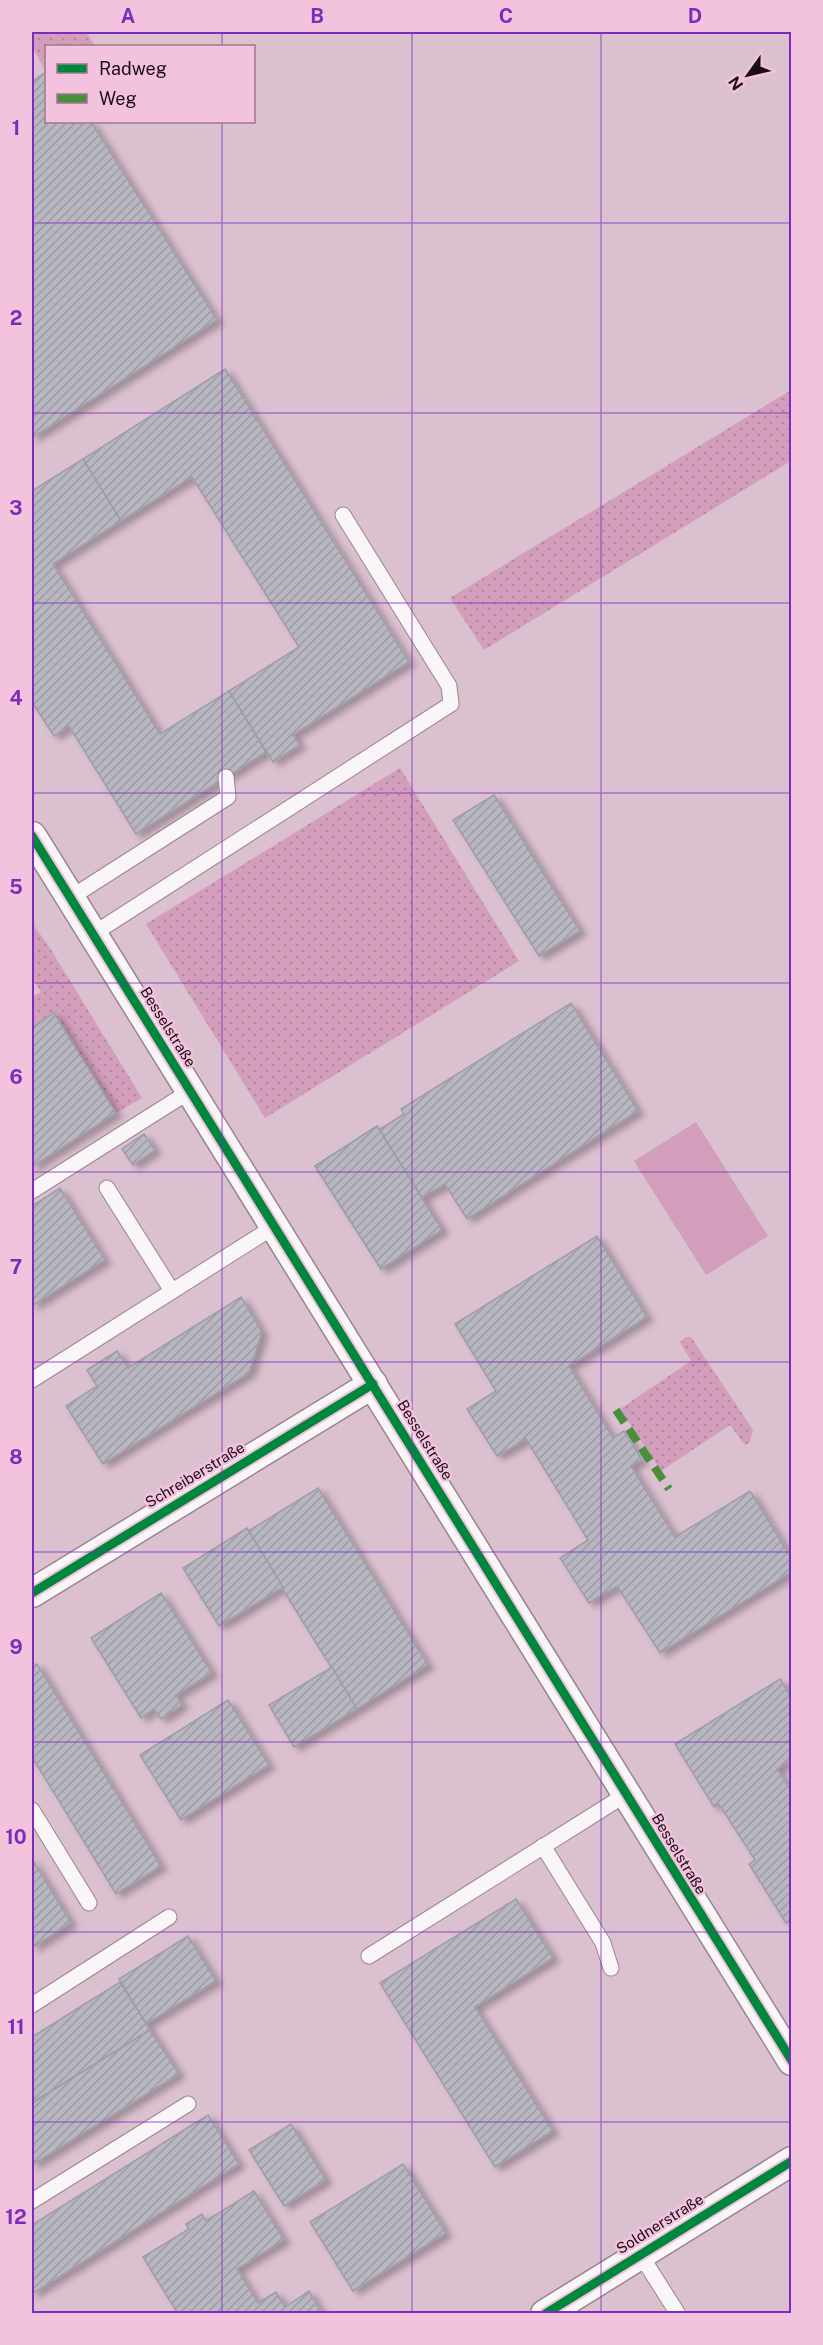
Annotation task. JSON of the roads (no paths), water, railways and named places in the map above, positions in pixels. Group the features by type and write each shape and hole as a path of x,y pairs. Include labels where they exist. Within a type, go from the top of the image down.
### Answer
{"street":[{"name":"Besselstraße","path":"32,836 792,2061"},
{"name":"Schreiberstraße","path":"32,1593 373,1384"},
{"name":"Soldnerstraße","path":"545,2313 792,2161"}],"lane":[{"path":"93,934 451,704 449,686 343,515"},
{"path":"70,898 228,797 225,777"},
{"path":"32,1191 190,1091"},
{"path":"107,1188 172,1291"},
{"path":"32,1380 275,1227"},
{"path":"369,1956 625,1794"},
{"path":"32,1810 89,1903"},
{"path":"543,1846 603,1943 611,1968"},
{"path":"32,2005 169,1917"},
{"path":"32,2201 188,2104"},
{"path":"640,2254 678,2313"}]}
